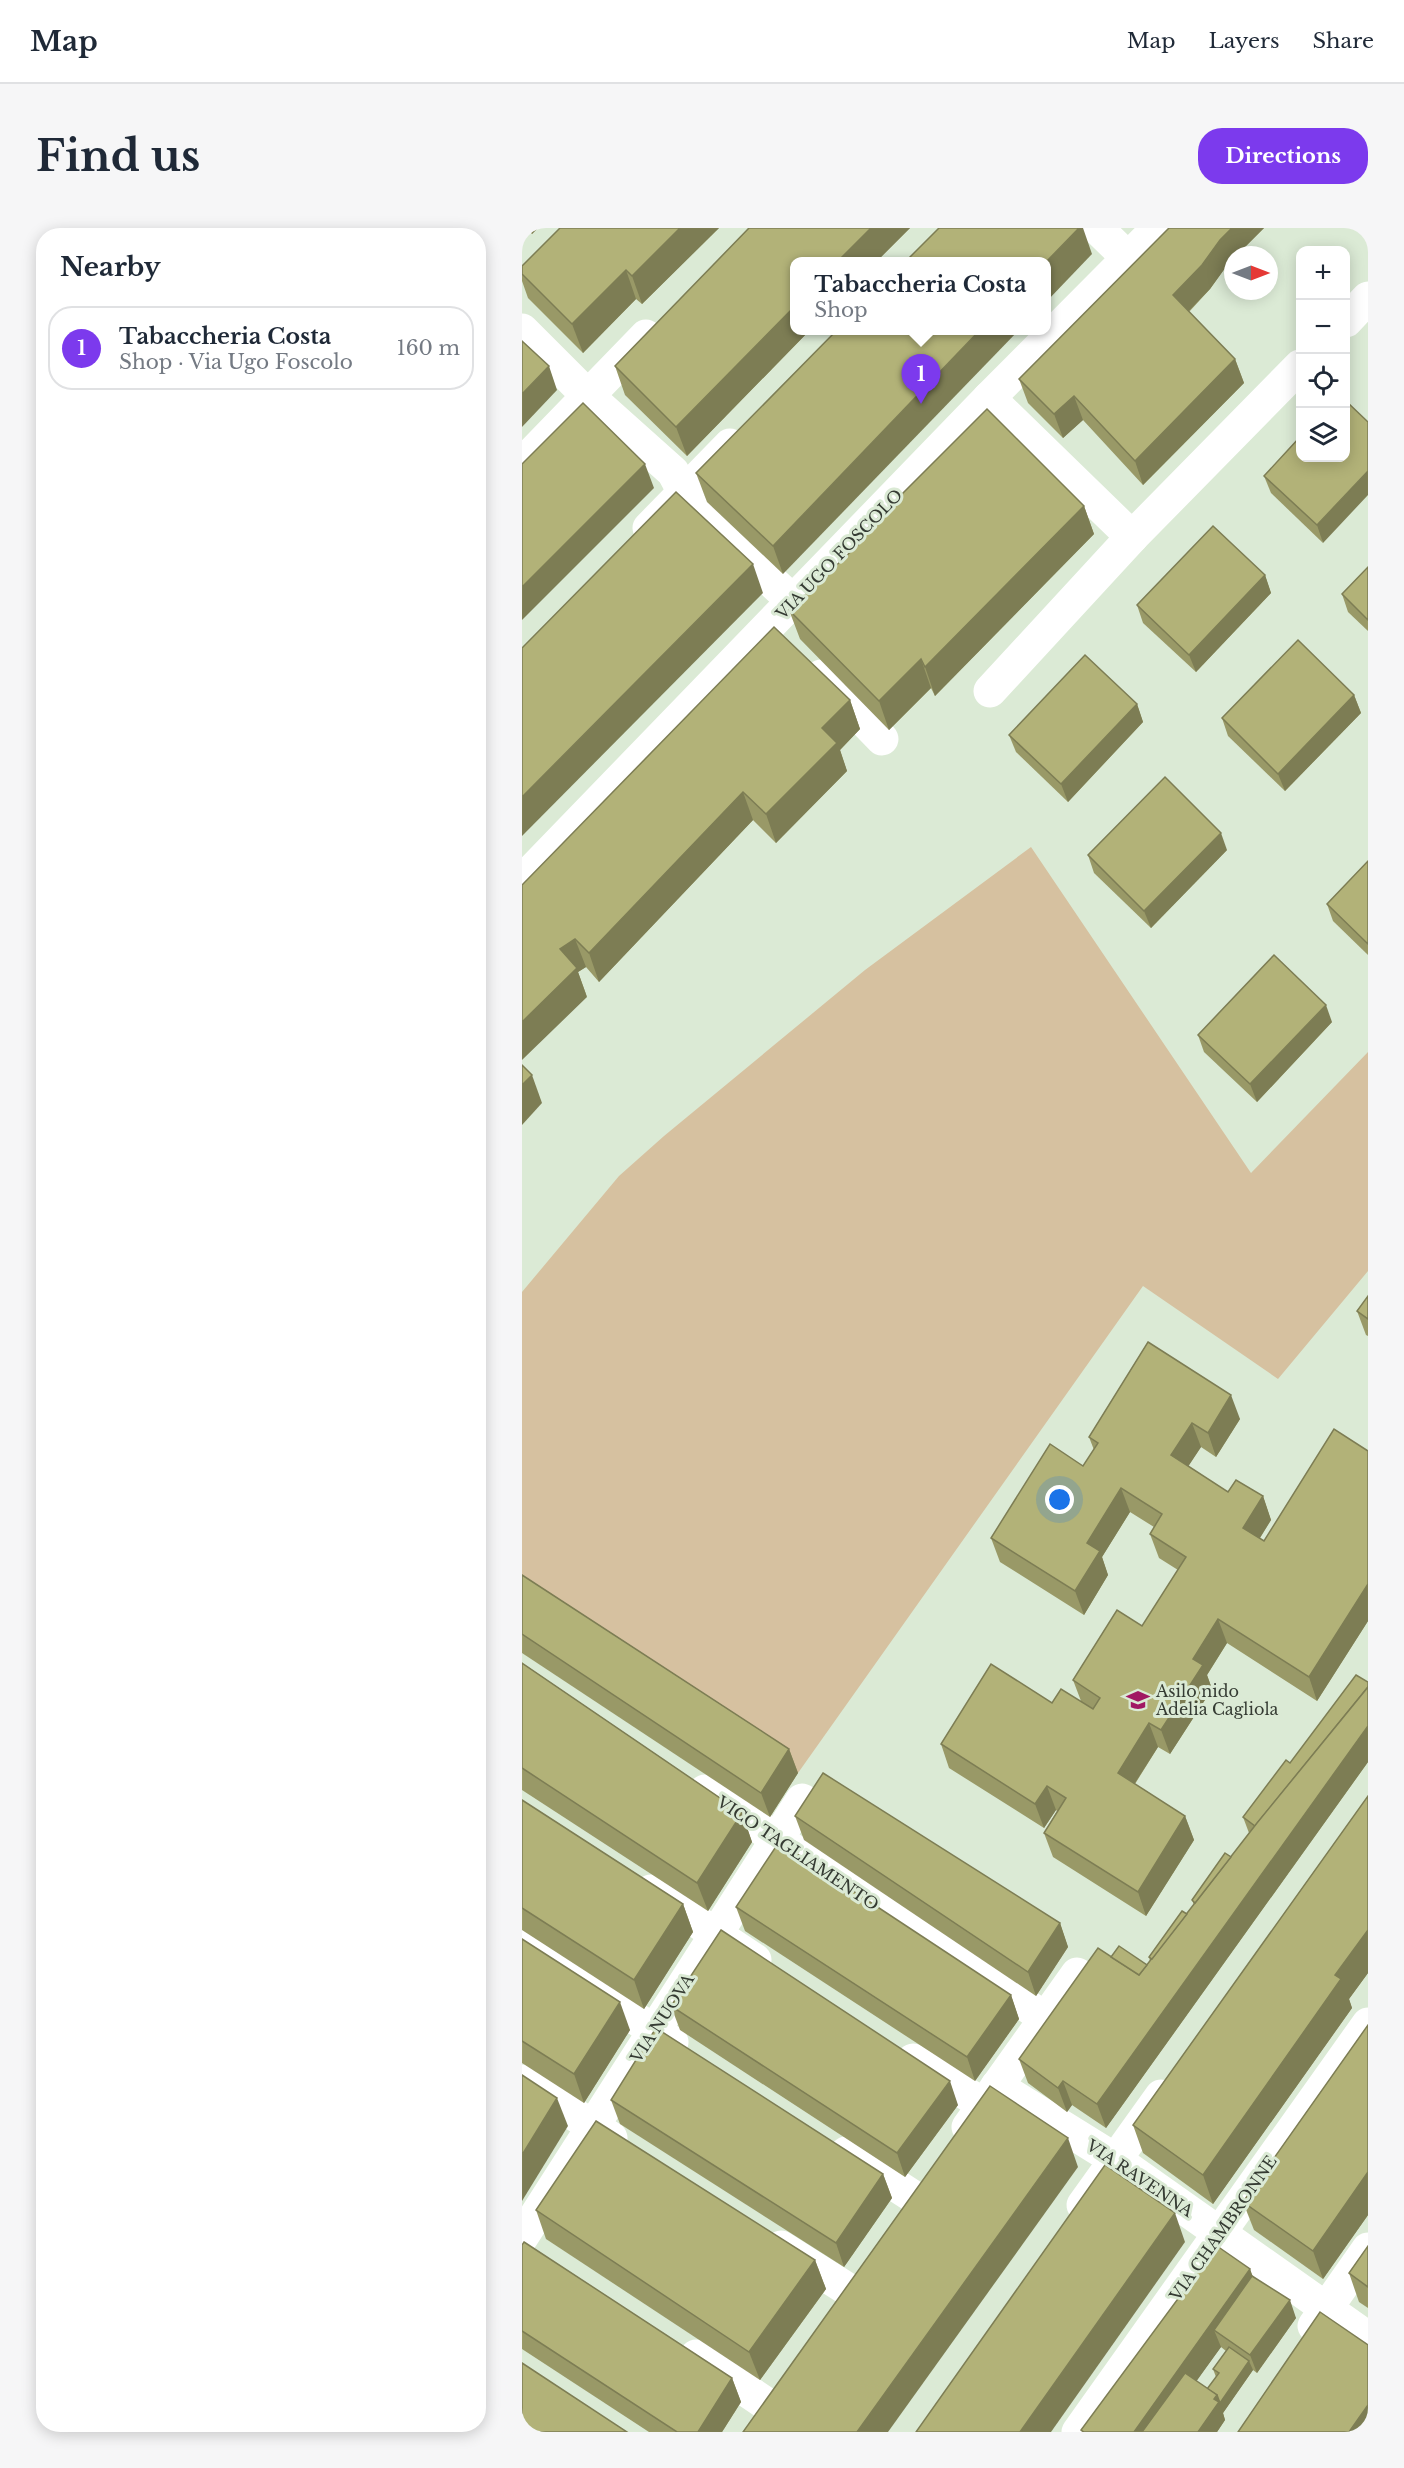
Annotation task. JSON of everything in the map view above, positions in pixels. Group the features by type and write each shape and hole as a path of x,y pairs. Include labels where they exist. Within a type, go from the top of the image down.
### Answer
{"street":[{"path":"1097,228 1128,258"},
{"name":"VIA UGO FOSCOLO","path":"522,881 787,642 794,602 989,398 1158,228"},
{"path":"1350,317 1368,298"},
{"path":"522,464 670,312"},
{"path":"522,330 588,396 673,472 693,509 794,602"},
{"path":"990,691 1132,537 1296,370"},
{"path":"989,398 1132,537"},
{"path":"627,550 751,424"},
{"path":"787,642 882,738"},
{"name":"VICO TAGLIAMENTO","path":"679,1773 1045,2018"},
{"name":"VIA NUOVA","path":"529,2244 593,2127 802,1800"},
{"path":"629,1876 775,1973"},
{"path":"522,1945 693,2055"},
{"path":"898,2227 1077,1974"},
{"name":"VIA CHAMBRONNE","path":"1078,2432 1368,2024"},
{"name":"VIA RAVENNA","path":"884,2042 1116,2160 1368,2338"},
{"path":"1068,2226 1177,2073"},
{"path":"522,2081 633,2152"},
{"path":"820,2136 917,2199"},
{"path":"752,2228 852,2292"},
{"path":"1300,2347 1368,2249"},
{"path":"832,2321 872,2264"},
{"path":"671,2340 762,2419 791,2378"}],"shaded area":[{"path":"1031,847 1251,1173 1368,1052 1368,1271 1278,1379 1143,1286 798,1773 522,1593 522,1292 619,1176 664,1136 865,970"}],"building":[{"path":"560,228 680,228 632,276 626,270 572,324 522,274 522,266"},
{"path":"749,228 871,228 842,257 790,257 790,311 676,427 615,366"},
{"path":"939,228 1079,228 1051,257 910,257"},
{"path":"1169,228 1232,228 1202,265 1173,295 1235,359 1135,461 1074,396 1054,414 1019,379"},
{"path":"832,335 975,335 773,546 696,473"},
{"path":"522,341 549,366 522,394"},
{"path":"583,403 645,464 522,587 522,464"},
{"path":"1350,405 1368,422 1368,471 1317,525 1264,476 1296,441 1296,462 1350,462"},
{"path":"987,409 1084,506 925,667 921,659 879,701 789,610 862,541 859,537"},
{"path":"676,492 753,564 522,797 522,648"},
{"path":"1213,526 1265,575 1189,655 1137,605"},
{"path":"1368,567 1368,620 1342,594"},
{"path":"774,627 850,700 822,728 837,743 766,814 743,792 589,953 575,939 560,949 577,968 522,1022 522,885"},
{"path":"1298,640 1354,695 1278,774 1222,718"},
{"path":"1085,655 1137,704 1061,784 1009,735"},
{"path":"1165,777 1221,833 1144,911 1088,855"},
{"path":"1368,861 1368,944 1327,904"},
{"path":"1274,955 1326,1005 1250,1084 1198,1035"},
{"path":"522,1065 532,1075 522,1085"},
{"path":"1368,1296 1368,1319 1357,1311"},
{"path":"1148,1342 1231,1395 1208,1433 1192,1423 1171,1455 1228,1492 1236,1480 1263,1496 1243,1528 1264,1541 1334,1429 1368,1451 1368,1584 1309,1677 1218,1619 1193,1659 1203,1665 1161,1730 1149,1723 1118,1773 1185,1816 1138,1892 1044,1833 1066,1798 1047,1786 1035,1804 941,1744 991,1664 1052,1703 1061,1689 1093,1709 1100,1698 1073,1680 1117,1610 1142,1626 1186,1557 1150,1534 1162,1514 1121,1488 1087,1543 1100,1551 1075,1591 991,1538 1050,1444 1083,1466 1098,1443 1089,1437"},
{"path":"522,1575 789,1749 761,1793 522,1634"},
{"path":"522,1663 742,1813 697,1883 522,1768"},
{"path":"1356,1675 1368,1682 1368,1687 1255,1826 1243,1817 1286,1760 1290,1763"},
{"path":"1368,1687 1368,1726 1097,2104 1063,2081 1058,2088 1019,2059 1098,1948 1139,1975 1257,1823"},
{"path":"823,1773 1060,1923 1028,1972 795,1816"},
{"path":"1368,1796 1368,1930 1335,1975 1341,1979 1203,2175 1133,2125"},
{"path":"522,1800 683,1904 634,1980 522,1908"},
{"path":"779,1842 1011,1995 967,2057 736,1907"},
{"path":"1225,1853 1231,1857 1195,1903 1192,1900"},
{"path":"1182,1911 1187,1914 1152,1959 1149,1957"},
{"path":"721,1930 950,2081 897,2153 671,2006"},
{"path":"522,1939 620,2002 574,2074 522,2041"},
{"path":"1119,1946 1147,1965 1139,1975 1111,1957"},
{"path":"1368,2025 1368,2172 1313,2251 1243,2202"},
{"path":"656,2028 883,2174 836,2243 611,2100"},
{"path":"522,2075 557,2098 522,2155"},
{"path":"990,2086 1068,2138 857,2432 743,2432"},
{"path":"596,2121 815,2260 749,2352 536,2210"},
{"path":"1105,2165 1175,2213 1020,2432 916,2432"},
{"path":"524,2242 732,2378 698,2432 677,2432 522,2331 522,2245"},
{"path":"1217,2246 1250,2269 1134,2432 1084,2432 1081,2430"},
{"path":"1368,2246 1368,2287 1349,2273"},
{"path":"1252,2276 1290,2300 1250,2355 1214,2330"},
{"path":"1320,2312 1368,2345 1368,2405 1349,2432 1238,2432"},
{"path":"1229,2347 1249,2361 1220,2403 1217,2395 1207,2389 1219,2373 1213,2369"},
{"path":"522,2363 627,2432 522,2432"},
{"path":"1185,2373 1217,2395 1214,2399 1219,2402 1198,2432 1142,2432"}],"place":[{"name":"Tabaccheria Costa","path":"921,404"},
{"name":"Asilo nido Adelia Cagliola","path":"1138,1700"}]}
